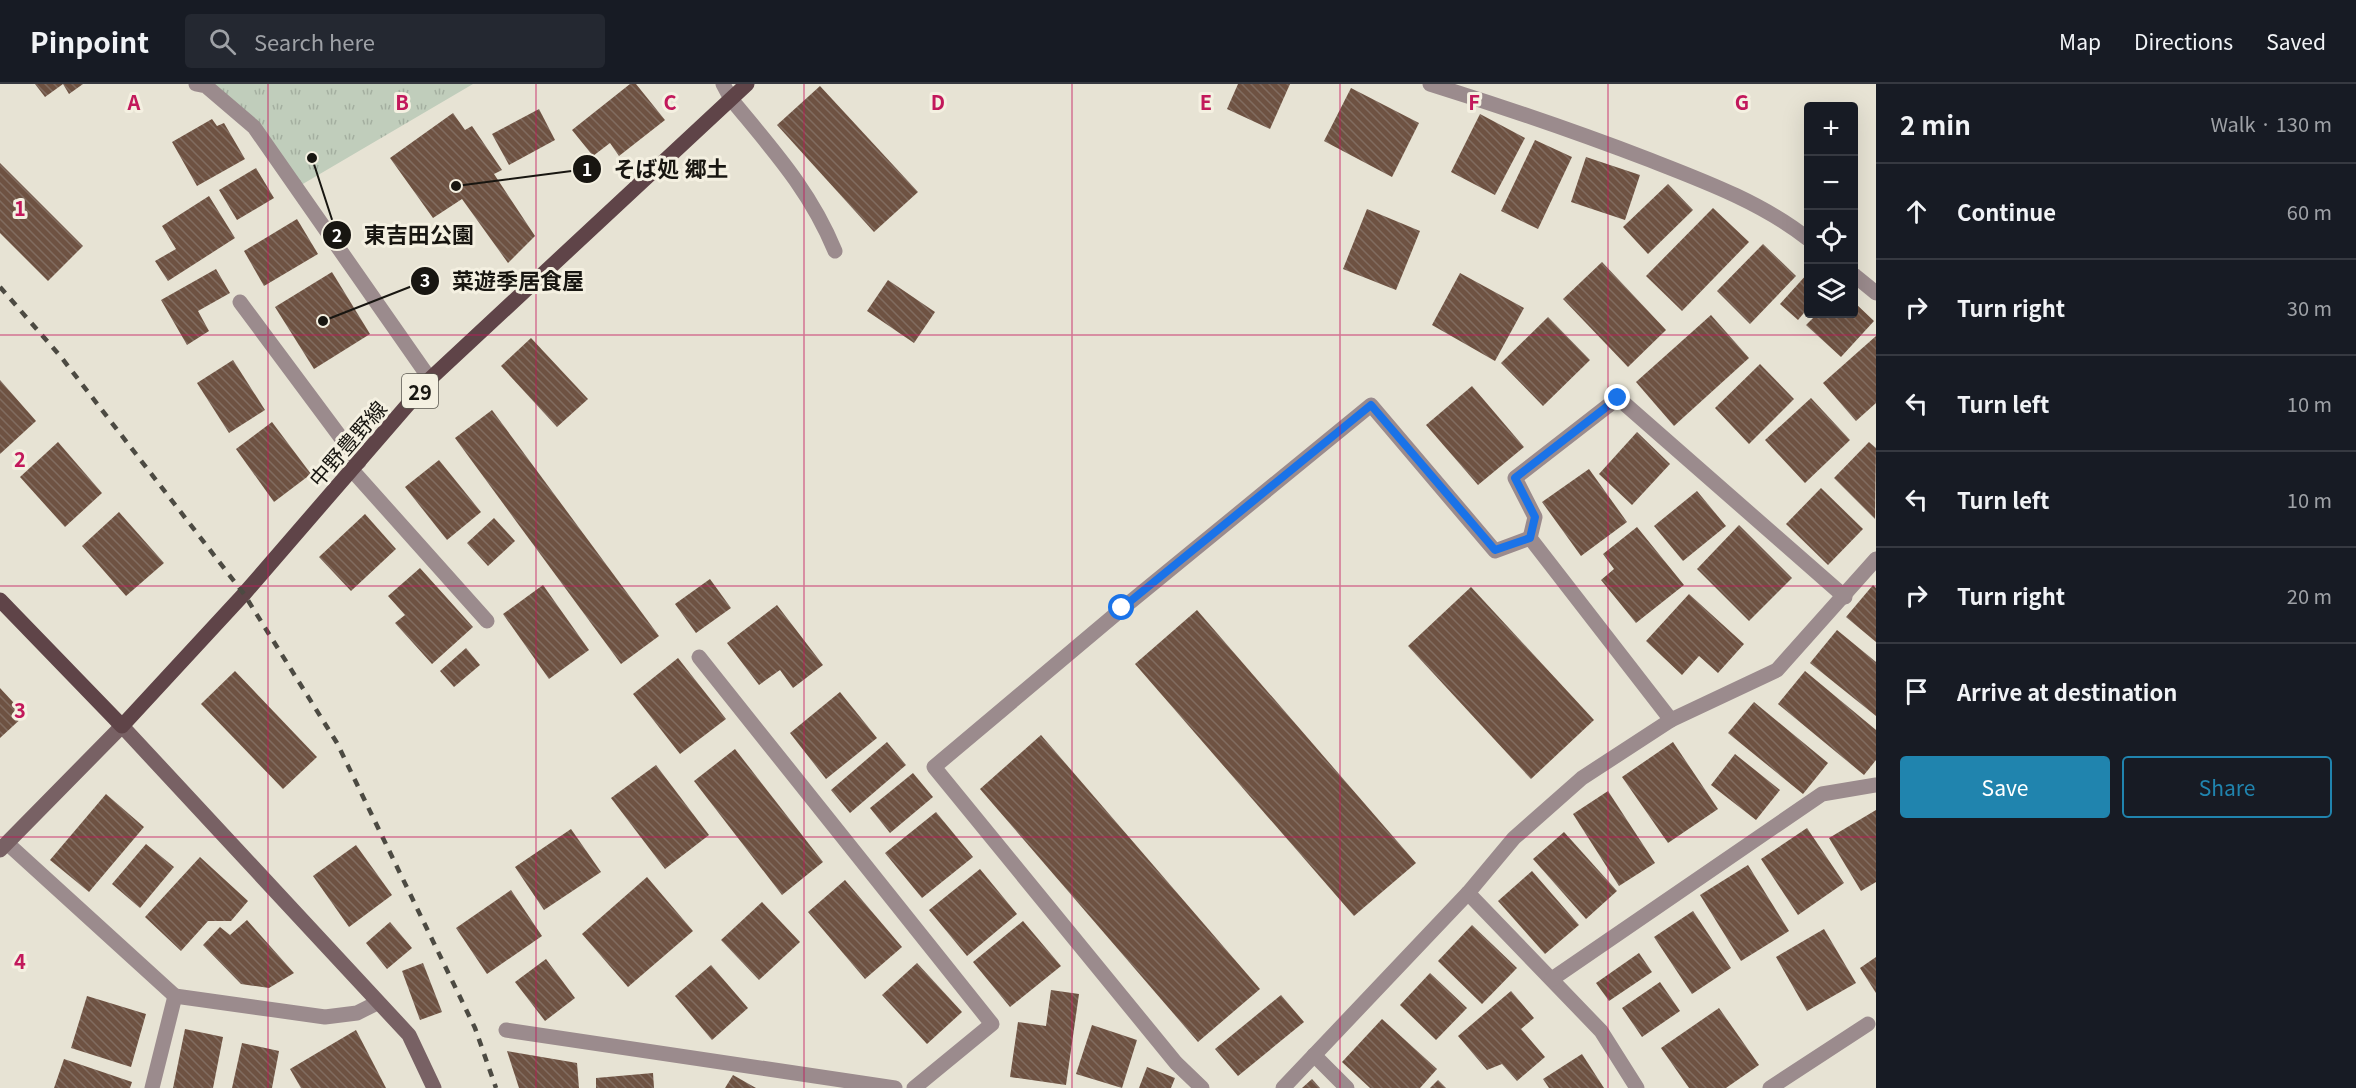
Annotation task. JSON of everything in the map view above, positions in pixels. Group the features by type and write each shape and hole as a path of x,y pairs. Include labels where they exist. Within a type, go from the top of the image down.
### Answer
{"main road":[{"name":"中野豊野線","path":"122,726 244,594 430,379 747,84"},
{"path":"0,600 122,726"}],"street":[{"path":"196,84 206,86 254,127 430,379"},
{"path":"723,84 731,99 801,185 835,251"},
{"path":"1430,84 1553,123 1704,181 1792,226 1804,235"},
{"path":"1858,278 1876,293"},
{"path":"240,302 355,466 487,621"},
{"path":"1530,538 1535,517 1515,478 1618,398 1845,597"},
{"path":"1202,1088 1168,1054 934,767 1122,608 1371,405 1495,550 1530,538"},
{"path":"1530,538 1671,720"},
{"path":"1283,1088 1468,893 1514,838 1582,778 1671,720 1777,670 1876,561"},
{"path":"699,657 992,1024 914,1088"},
{"path":"377,1003 357,1013 325,1017 175,996 4,847 122,726 409,1035 434,1088"},
{"path":"1552,979 1822,794 1876,785"},
{"path":"1468,893 1601,1031 1637,1088"},
{"path":"152,1088 175,996"},
{"path":"1770,1088 1868,1023"},
{"path":"506,1030 895,1088"},
{"path":"1314,1055 1347,1088"}],"green space":[{"path":"196,84 473,84 296,188 254,127"}],"building":[{"path":"35,84 63,84 45,97"},
{"path":"63,84 83,84 69,94"},
{"path":"630,84 636,84 665,120 619,156 610,143 593,156 572,130"},
{"path":"1238,84 1290,84 1270,129 1227,109"},
{"path":"820,86 918,192 874,232 777,125"},
{"path":"1351,88 1419,123 1392,177 1324,141"},
{"path":"539,109 555,140 509,165 492,134"},
{"path":"453,113 465,130 472,126 502,170 494,174 535,236 508,263 462,199 433,218 390,158"},
{"path":"1480,114 1525,138 1495,195 1451,172"},
{"path":"212,119 217,126 224,123 245,159 197,186 172,142"},
{"path":"1535,140 1572,157 1538,229 1501,211"},
{"path":"1586,157 1640,175 1625,220 1571,202"},
{"path":"0,163 83,246 48,281 0,233"},
{"path":"256,168 274,198 237,220 219,190"},
{"path":"1668,184 1693,210 1648,254 1623,227"},
{"path":"209,196 235,238 168,281 155,261 176,249 162,226"},
{"path":"1713,208 1749,242 1682,311 1646,276"},
{"path":"1367,209 1420,231 1396,290 1343,269"},
{"path":"297,219 318,254 264,286 244,251"},
{"path":"1763,244 1796,276 1750,324 1717,291"},
{"path":"1602,262 1666,330 1628,367 1563,299"},
{"path":"216,269 230,293 198,311 209,331 187,345 161,300"},
{"path":"332,272 370,334 314,369 275,307"},
{"path":"1460,273 1524,308 1495,361 1432,325"},
{"path":"1804,277 1804,313 1798,320 1780,304"},
{"path":"888,280 935,312 914,343 867,311"},
{"path":"1858,306 1874,321 1841,357 1806,325 1813,318 1858,318"},
{"path":"1711,315 1749,358 1674,426 1636,382"},
{"path":"1548,317 1590,360 1543,406 1501,363"},
{"path":"1876,336 1876,403 1856,421 1823,383"},
{"path":"531,338 588,399 557,427 501,366"},
{"path":"233,360 265,410 229,433 197,383"},
{"path":"1760,364 1794,399 1749,444 1715,408"},
{"path":"0,380 36,421 0,454"},
{"path":"1472,386 1524,447 1478,485 1426,425"},
{"path":"1811,398 1850,440 1805,483 1765,440"},
{"path":"492,410 659,636 621,664 455,438"},
{"path":"272,422 311,474 274,502 236,449"},
{"path":"1637,432 1670,464 1632,505 1599,474"},
{"path":"58,442 102,493 65,527 20,477"},
{"path":"1869,442 1876,448 1875,519 1834,478"},
{"path":"439,460 481,512 447,540 405,487"},
{"path":"1589,469 1627,522 1581,556 1542,502"},
{"path":"1821,488 1863,529 1828,565 1786,524"},
{"path":"1697,491 1726,526 1683,561 1654,526"},
{"path":"119,512 164,563 126,596 82,546"},
{"path":"365,514 396,549 351,591 319,557"},
{"path":"494,518 515,541 488,566 467,543"},
{"path":"1739,525 1792,578 1749,621 1697,569"},
{"path":"1637,527 1684,585 1636,623 1601,580 1614,569 1603,554"},
{"path":"420,568 473,627 432,664 395,623 405,615 388,596"},
{"path":"710,579 731,608 696,633 675,604"},
{"path":"543,585 589,650 549,679 503,614"},
{"path":"1873,585 1876,588 1876,642 1846,617"},
{"path":"1471,587 1594,720 1531,779 1408,646"},
{"path":"1689,594 1744,644 1718,673 1699,656 1682,675 1646,641"},
{"path":"777,605 823,665 793,688 780,670 759,685 727,643"},
{"path":"1197,610 1416,863 1354,916 1135,664"},
{"path":"1837,630 1876,662 1876,716 1810,663"},
{"path":"466,648 480,665 454,687 440,671"},
{"path":"678,658 726,719 680,754 633,694"},
{"path":"235,671 317,757 283,789 201,704"},
{"path":"1805,671 1876,730 1876,760 1864,775 1778,704"},
{"path":"0,688 25,715 0,738"},
{"path":"840,692 877,738 826,779 790,733"},
{"path":"1754,702 1828,763 1803,794 1728,733"},
{"path":"1041,735 1260,989 1198,1042 980,789"},
{"path":"887,742 906,765 850,813 831,790"},
{"path":"1673,742 1718,809 1668,843 1622,777"},
{"path":"735,749 823,862 782,895 694,781"},
{"path":"1735,754 1780,790 1756,820 1711,785"},
{"path":"656,765 709,835 665,869 611,798"},
{"path":"913,773 933,797 890,833 870,808"},
{"path":"1608,791 1655,863 1619,886 1573,814"},
{"path":"106,794 144,827 89,892 50,860"},
{"path":"1876,810 1876,882 1861,891 1829,838"},
{"path":"936,812 973,857 922,898 885,853"},
{"path":"1807,828 1844,883 1798,915 1761,859"},
{"path":"571,829 601,872 544,910 515,867"},
{"path":"1564,832 1617,891 1586,919 1533,859"},
{"path":"146,844 174,867 140,908 112,884"},
{"path":"356,845 392,895 349,927 313,876"},
{"path":"200,857 248,901 231,921 208,921 181,951 145,917"},
{"path":"1748,865 1789,931 1741,961 1700,895"},
{"path":"980,869 1017,914 967,956 929,910"},
{"path":"1532,871 1579,925 1545,954 1498,901"},
{"path":"647,877 693,931 628,987 582,934"},
{"path":"845,880 902,947 865,979 808,912"},
{"path":"511,890 542,936 487,974 456,928"},
{"path":"762,902 800,942 759,980 721,940"},
{"path":"1693,911 1731,968 1692,994 1654,937"},
{"path":"247,920 294,973 269,988 241,984 203,945 220,927 230,935"},
{"path":"1023,921 1061,966 1010,1007 973,962"},
{"path":"390,922 412,948 387,969 366,943"},
{"path":"1472,925 1517,968 1482,1004 1438,961"},
{"path":"1824,929 1856,983 1807,1011 1776,957"},
{"path":"1639,953 1652,972 1609,1001 1596,983"},
{"path":"1876,957 1876,993 1860,968"},
{"path":"546,959 575,998 545,1021 515,982"},
{"path":"423,963 442,1012 420,1020 402,971"},
{"path":"917,963 962,1012 927,1044 882,995"},
{"path":"711,965 748,1008 712,1040 675,996"},
{"path":"1430,973 1467,1008 1436,1040 1400,1005"},
{"path":"1660,982 1680,1011 1642,1037 1622,1008"},
{"path":"1051,990 1079,994 1066,1085 1010,1077 1018,1022 1046,1026"},
{"path":"1511,991 1534,1018 1521,1029 1545,1057 1517,1081 1502,1064 1487,1070 1458,1036"},
{"path":"1281,995 1304,1022 1238,1076 1215,1049"},
{"path":"87,996 146,1014 131,1067 71,1048"},
{"path":"1719,1008 1759,1065 1726,1088 1689,1088 1661,1048"},
{"path":"1382,1019 1437,1069 1420,1088 1370,1088 1342,1062"},
{"path":"1092,1025 1137,1040 1122,1088 1076,1074"},
{"path":"185,1029 223,1037 213,1088 173,1088"},
{"path":"356,1030 386,1088 301,1088 290,1069"},
{"path":"242,1043 279,1051 272,1088 232,1088"},
{"path":"507,1051 577,1063 579,1088 519,1088"},
{"path":"1582,1054 1604,1088 1549,1088 1543,1079"},
{"path":"64,1059 132,1082 130,1088 54,1088"},
{"path":"1147,1067 1175,1078 1171,1088 1139,1088"},
{"path":"653,1073 654,1088 596,1088 596,1078"},
{"path":"733,1075 756,1088 725,1088"},
{"path":"1312,1079 1320,1088 1302,1088"},
{"path":"1438,1080 1446,1088 1430,1088"}],"railway":[{"path":"0,287 61,357 244,594 337,743 475,1028 496,1088"}],"place":[{"name":"東吉田公園","path":"312,158"},
{"name":"そば処 郷土","path":"456,186"},
{"name":"菜遊季居食屋","path":"323,321"}],"route":[{"path":"1122,608 1371,405 1495,550 1530,538 1535,517 1515,478 1618,398"}]}
